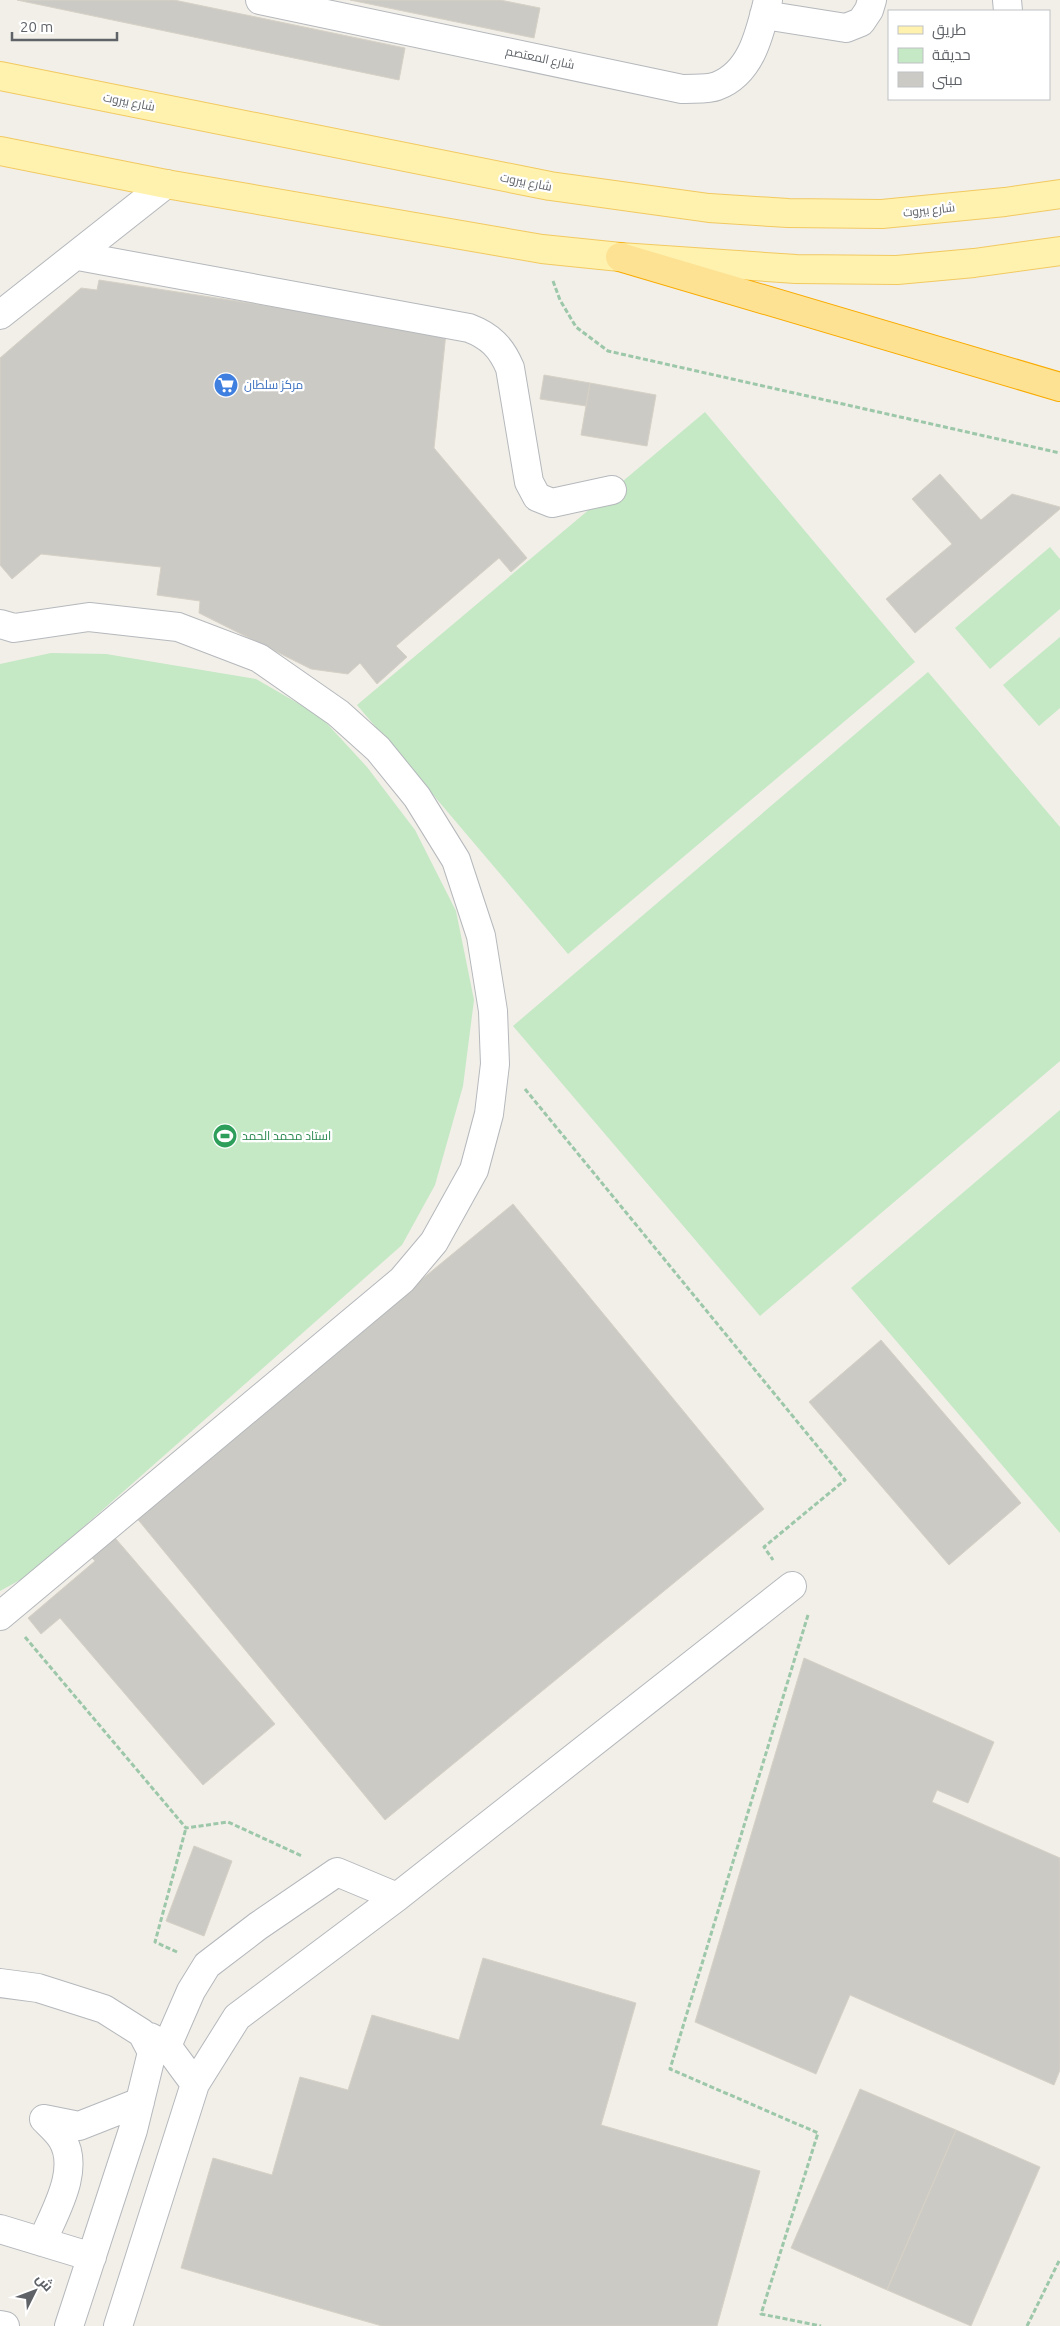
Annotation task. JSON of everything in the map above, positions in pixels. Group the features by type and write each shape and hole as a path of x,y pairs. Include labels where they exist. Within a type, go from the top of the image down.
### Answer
{"highway":[{"path":"620,257 1060,387"}],"main road":[{"name":"شارع بيروت","path":"0,76 550,186 709,208 788,213 882,214 1005,202 1060,194"},
{"path":"0,151 166,184 542,249 620,257 796,270 897,270 1060,252"}],"street":[{"name":"شارع المعتصم","path":"260,0 682,89 715,87 734,77 746,62 755,45 766,7"},
{"path":"766,7 846,28 861,22 869,10 872,0"},
{"path":"0,315 78,256 166,184"},
{"path":"78,256 459,326 483,333 495,342 504,354 510,368 529,482 536,497 552,503 612,490"},
{"path":"0,624 14,628 89,618 178,627 259,658 338,713 378,749 417,797 456,860 481,936 493,1011 495,1052 489,1114 474,1170 434,1242 402,1280 2,1614"},
{"path":"118,2326 196,2084 237,2017 397,1897 792,1586"},
{"path":"167,2046 191,1991 207,1965 258,1926 337,1872 397,1897"},
{"path":"0,1983 38,1988 104,2009 167,2046 196,2084"},
{"path":"69,2326 133,2130 140,2102 152,2052 142,2033"},
{"path":"42,2242 64,2190 69,2161 63,2139 44,2119 79,2126 140,2102"},
{"path":"0,2229 92,2257"},
{"path":"0,2324 5,2326"}],"path":[{"path":"542,249 560,300 576,327 608,351 1060,453"},
{"path":"495,1052 845,1480 764,1547 809,1610 670,2069 818,2133 760,2314 821,2326"},
{"path":"2,1614 186,1828"},
{"path":"186,1828 228,1822 337,1872"},
{"path":"186,1828 155,1942 207,1965"},
{"path":"1027,2326 1060,2260"}],"green space":[{"path":"705,412 915,662 568,954 357,705"},
{"path":"1050,547 1060,559 1060,609 990,669 955,628"},
{"path":"1060,637 1060,708 1039,726 1003,685"},
{"name":"استاد محمد الحمد","path":"51,653 106,654 256,679 320,716 367,767 415,830 456,911 474,1000 463,1086 435,1185 402,1245 29,1575 0,1591 0,664"},
{"path":"928,672 1060,827 1060,1061 760,1316 513,1026"},
{"path":"1060,1110 1060,1533 851,1288"}],"building":[{"path":"17,0 174,0 405,48 399,80"},
{"path":"350,0 500,0 540,8 534,38"},
{"path":"99,280 446,333 434,448 527,558 511,572 499,558 396,646 407,657 377,684 360,663 348,674 311,669 199,613 200,601 157,595 161,567 41,554 12,579 0,565 0,358 81,288 97,290"},
{"path":"544,375 590,383 586,406 540,399"},
{"path":"590,383 656,395 647,446 581,435"},
{"path":"940,474 981,520 1012,494 1060,507 1060,509 915,633 886,599 952,544 912,499"},
{"path":"513,1204 764,1509 385,1820 135,1516"},
{"path":"881,1340 1021,1503 949,1565 809,1402"},
{"path":"110,1532 275,1724 203,1785 60,1618 41,1634 28,1618 95,1561 86,1552"},
{"path":"804,1658 994,1742 968,1803 937,1790 932,1802 1060,1858 1060,2070 1054,2085 850,1995 816,2074 695,2022"},
{"path":"194,1846 232,1861 204,1936 166,1921"},
{"path":"483,1958 636,2003 601,2125 760,2171 717,2326 382,2326 181,2268 213,2158 272,2175 300,2077 348,2090 372,2015 459,2040"},
{"path":"860,2089 956,2130 887,2290 791,2248"},
{"path":"956,2130 1040,2167 971,2326 887,2290"}],"place":[{"name":"مركز سلطان","path":"226,385"},
{"name":"استاد محمد الحمد","path":"225,1136"}]}
